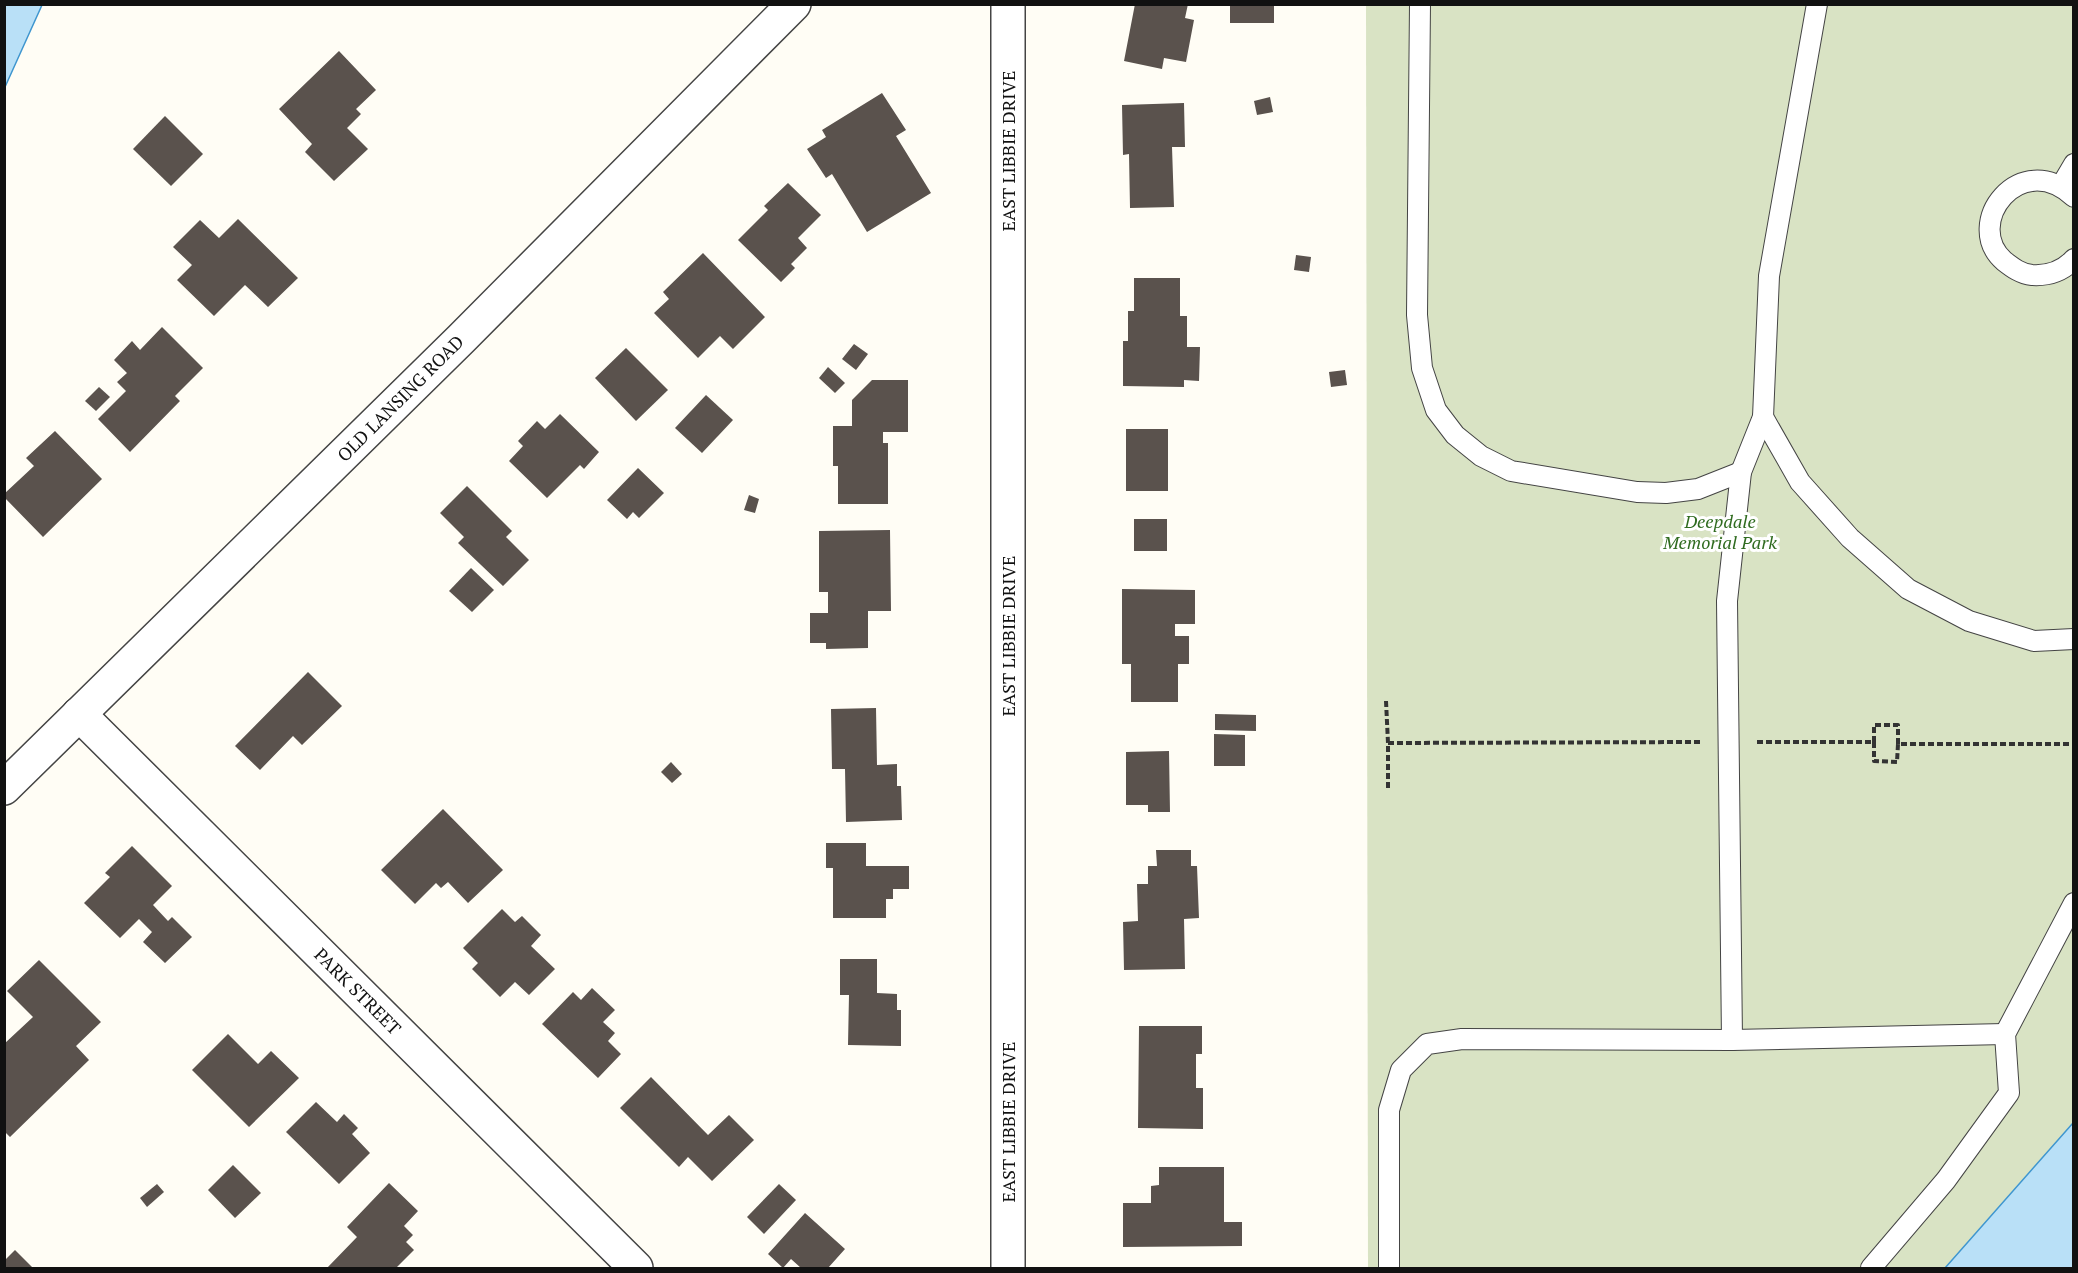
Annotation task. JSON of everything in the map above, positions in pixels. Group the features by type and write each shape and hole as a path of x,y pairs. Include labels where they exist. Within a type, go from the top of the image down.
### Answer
{"street":[{"name":"OLD LANSING ROAD","path":"4,788 452,347 794,4"},
{"name":"EAST LIBBIE DRIVE","path":"1008,4 1008,1269"},
{"name":"PARK STREET","path":"79,714 636,1269"}],"lane":[{"path":"1420,4 1417,315 1422,368 1436,410 1455,435 1481,456 1511,471 1636,492 1665,493 1698,489 1741,472"},
{"path":"1732,1040 1727,601 1741,472 1763,417 1769,276 1817,4"},
{"path":"2073,164 2067,191 2045,181 2029,181 2014,187 2001,197 1993,211 1990,227 1993,244 2001,258 2012,268 2026,274 2041,275 2056,272 2073,259"},
{"path":"1763,417 1800,482 1850,538 1908,590 1969,621 2034,641 2073,639"},
{"path":"1871,1269 1946,1180 2009,1093 2005,1034 2073,903"},
{"path":"1389,1269 1389,1110 1401,1070 1427,1044 1462,1039 1732,1040 2005,1034"}],"path":[{"path":"1386,701 1388,743"},
{"path":"1874,742 1874,761 1897,762 1898,744"}],"green space":[{"name":"Deepdale Memorial Park","path":"1366,5 2073,5 2073,1123 1945,1268 1368,1268"}],"water":[{"path":"4,5 42,5 5,87"},
{"path":"2073,1123 2073,1268 1945,1268"}],"building":[{"path":"1135,4 1188,4 1185,18 1194,20 1186,62 1164,58 1162,69 1124,61"},
{"path":"1230,4 1274,4 1274,23 1230,23"},
{"path":"339,51 376,90 356,109 361,114 347,128 368,149 334,181 305,152 312,144 279,109"},
{"path":"882,93 906,130 896,136 931,193 867,232 832,174 826,178 807,149 826,137 822,130"},
{"path":"1270,97 1273,112 1257,115 1254,101"},
{"path":"1184,103 1185,147 1172,147 1174,207 1130,208 1129,154 1123,155 1122,105"},
{"path":"165,116 203,154 171,186 133,149"},
{"path":"788,183 821,215 798,238 807,248 791,264 795,268 781,282 738,240 768,210 764,206"},
{"path":"238,219 298,278 268,307 245,285 214,316 177,280 192,265 173,247 200,220 219,238"},
{"path":"703,253 765,317 733,349 720,336 698,358 654,313 669,299 663,292"},
{"path":"1296,255 1311,257 1309,272 1294,270"},
{"path":"1134,278 1180,278 1180,316 1187,316 1187,347 1200,347 1199,381 1184,380 1184,387 1123,386 1123,341 1128,341 1128,311 1134,311"},
{"path":"162,327 203,368 175,396 180,401 130,452 98,419 126,391 117,382 127,373 114,360 132,341 140,350"},
{"path":"854,344 868,354 856,370 842,359"},
{"path":"626,348 668,390 636,421 595,378"},
{"path":"828,367 845,383 835,393 819,378"},
{"path":"1345,370 1347,385 1331,387 1329,372"},
{"path":"872,380 908,380 908,432 883,432 883,443 888,443 888,504 838,504 838,466 833,466 833,426 852,426 852,400"},
{"path":"99,387 110,397 96,411 85,401"},
{"path":"706,395 733,420 702,453 675,428"},
{"path":"560,414 599,452 584,469 580,465 547,498 509,461 523,446 518,441 537,421 545,429"},
{"path":"1126,429 1168,429 1168,491 1126,491"},
{"path":"55,431 102,479 43,537 4,497 4,494 34,466 26,458"},
{"path":"638,468 664,493 639,518 633,512 627,519 607,500"},
{"path":"467,486 512,531 506,537 529,560 503,586 458,543 464,537 440,513"},
{"path":"749,495 759,499 755,513 744,510"},
{"path":"1134,519 1167,519 1167,551 1134,551"},
{"path":"890,530 891,611 868,611 868,648 826,649 826,643 810,643 810,613 828,613 828,592 819,592 819,531"},
{"path":"471,568 494,590 472,612 449,591"},
{"path":"1122,589 1195,590 1195,624 1175,624 1175,636 1189,636 1189,664 1178,664 1178,702 1131,702 1131,664 1122,664"},
{"path":"308,672 342,706 302,745 293,736 260,770 235,746"},
{"path":"876,708 877,765 897,764 897,786 901,786 902,820 846,822 845,769 832,769 831,709"},
{"path":"1215,714 1256,715 1256,731 1215,730"},
{"path":"1214,734 1245,735 1245,766 1214,766"},
{"path":"1169,751 1170,812 1148,812 1148,805 1126,805 1126,752"},
{"path":"671,762 682,774 672,783 661,772"},
{"path":"443,809 503,870 468,903 448,882 441,888 436,883 415,904 381,870"},
{"path":"826,843 866,843 866,866 909,866 909,889 893,889 893,899 886,899 886,918 833,918 833,868 826,868"},
{"path":"132,846 172,886 153,905 168,921 172,917 192,937 165,963 143,942 152,932 139,919 120,938 84,903 110,877 105,873"},
{"path":"1156,850 1191,850 1191,866 1197,866 1199,918 1184,919 1185,969 1124,970 1123,922 1138,921 1137,884 1148,884 1148,866 1157,866"},
{"path":"502,909 515,922 522,916 541,935 531,946 555,969 529,995 515,982 500,997 472,969 478,963 463,948"},
{"path":"840,959 877,959 877,993 897,994 897,1010 901,1010 901,1046 848,1045 849,995 840,995"},
{"path":"39,960 101,1022 76,1046 89,1060 10,1137 4,1131 4,1044 33,1017 7,991"},
{"path":"592,988 615,1010 603,1022 615,1033 608,1041 621,1054 598,1078 542,1024 573,992 581,1000"},
{"path":"1139,1026 1202,1026 1202,1054 1196,1054 1196,1088 1203,1088 1203,1129 1138,1128"},
{"path":"228,1034 258,1064 271,1051 299,1078 249,1127 192,1070"},
{"path":"651,1077 708,1135 729,1115 754,1140 712,1181 688,1157 679,1167 620,1108"},
{"path":"316,1102 337,1122 344,1114 358,1128 352,1134 370,1153 339,1184 286,1132"},
{"path":"233,1165 261,1193 235,1218 208,1190"},
{"path":"1159,1167 1224,1167 1224,1222 1242,1222 1242,1246 1123,1247 1123,1203 1151,1203 1151,1186 1159,1185"},
{"path":"389,1183 418,1211 404,1226 413,1235 406,1242 414,1250 396,1268 327,1268 357,1237 347,1227"},
{"path":"157,1184 164,1192 147,1207 140,1198"},
{"path":"779,1184 796,1200 764,1234 747,1217"},
{"path":"805,1213 845,1249 828,1268 801,1268 791,1259 783,1268 768,1254"},
{"path":"15,1250 33,1268 4,1268 4,1261"}]}
